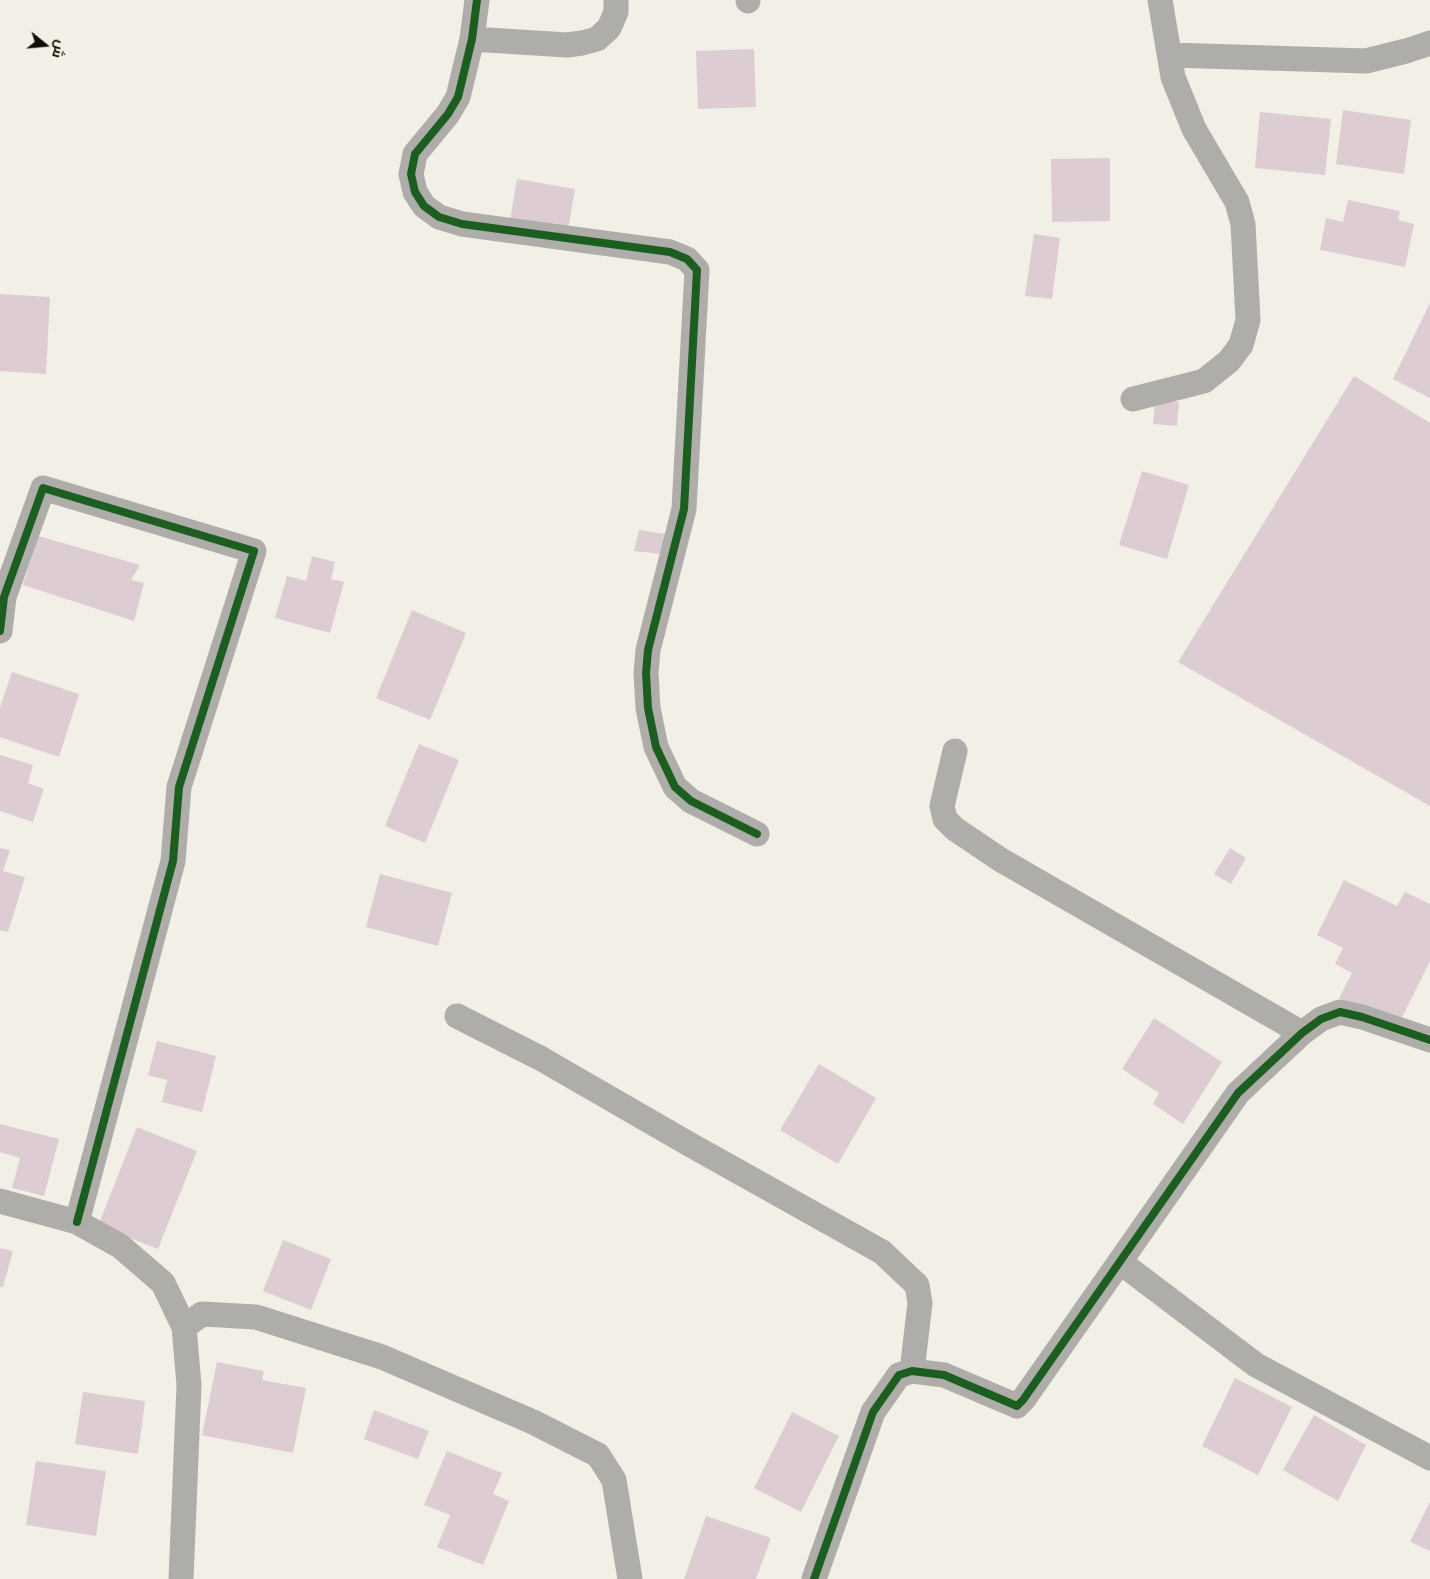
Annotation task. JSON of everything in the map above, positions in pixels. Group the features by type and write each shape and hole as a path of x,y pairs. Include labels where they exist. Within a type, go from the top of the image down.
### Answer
{"street":[{"path":"477,0 472,39 458,97 448,114 415,154 411,174 415,192 424,206 439,217 462,224 670,252 687,258 697,270 684,509 648,650 646,673 648,708 656,748 675,788 691,801 757,834"},
{"path":"472,39 567,45 582,43 596,39 609,28 616,12 616,0"},
{"path":"1133,399 1204,381 1229,361 1241,345 1248,320 1243,224 1237,202 1194,129 1173,77 1160,0"},
{"path":"1170,55 1366,61 1430,43"},
{"path":"0,632 4,596 43,488 254,551 178,787 173,861 77,1222"},
{"path":"955,751 942,806 945,819 955,829 1001,860 1302,1033"},
{"path":"814,1579 873,1412 899,1374 912,1371 944,1375 1017,1406 1238,1092 1302,1033 1321,1019 1340,1012 1362,1017 1430,1040"},
{"path":"457,1016 540,1058 882,1252 917,1285 920,1303 912,1371"},
{"path":"0,1201 77,1222 120,1246 163,1283 184,1327 189,1386 181,1579"},
{"path":"1120,1262 1256,1365 1430,1458"},
{"path":"184,1327 202,1314 256,1318 382,1357 533,1422 598,1456 614,1480 630,1579"}],"building":[{"path":"754,49 756,107 698,109 696,51"},
{"path":"1343,110 1411,120 1404,174 1336,164"},
{"path":"1260,112 1331,119 1325,175 1255,168"},
{"path":"1110,158 1110,221 1052,222 1051,159"},
{"path":"517,179 575,189 567,236 509,226"},
{"path":"1348,200 1400,211 1398,220 1414,224 1405,267 1320,250 1326,218 1343,222"},
{"path":"1034,234 1060,238 1052,299 1025,296"},
{"path":"0,294 50,297 46,374 0,371"},
{"path":"1430,303 1430,398 1393,379"},
{"path":"1354,376 1430,423 1430,806 1178,662"},
{"path":"1155,400 1179,402 1177,426 1153,424"},
{"path":"1142,471 1189,485 1167,559 1119,545"},
{"path":"639,530 666,534 661,554 634,551"},
{"path":"38,536 140,565 131,580 144,583 134,621 23,585"},
{"path":"312,556 335,562 331,579 344,582 330,633 275,618 287,576 306,581"},
{"path":"412,610 466,633 430,720 376,698"},
{"path":"12,672 79,694 59,757 0,737 0,707"},
{"path":"419,744 459,760 425,843 385,826"},
{"path":"0,755 33,765 28,783 44,789 33,822 0,811"},
{"path":"0,848 10,850 3,871 25,877 8,932 0,930"},
{"path":"1230,848 1246,858 1231,884 1214,874"},
{"path":"380,874 452,893 438,946 366,927"},
{"path":"1344,880 1397,906 1405,892 1430,904 1430,961 1397,1027 1339,998 1352,973 1335,964 1343,948 1317,935"},
{"path":"1154,1018 1222,1062 1183,1124 1153,1104 1159,1093 1122,1069"},
{"path":"157,1041 216,1056 202,1112 162,1102 167,1080 148,1075"},
{"path":"819,1064 876,1098 838,1164 780,1130"},
{"path":"0,1124 59,1139 44,1196 12,1188 20,1158 0,1152"},
{"path":"137,1127 197,1151 158,1249 98,1226"},
{"path":"283,1240 331,1259 311,1310 263,1291"},
{"path":"0,1248 13,1251 3,1287 0,1287"},
{"path":"217,1362 264,1371 262,1380 306,1388 293,1453 202,1435"},
{"path":"1235,1378 1292,1407 1258,1475 1202,1446"},
{"path":"83,1392 145,1401 138,1454 75,1444"},
{"path":"374,1410 429,1431 418,1459 364,1439"},
{"path":"792,1412 839,1436 801,1512 754,1488"},
{"path":"1314,1415 1366,1445 1338,1501 1283,1470"},
{"path":"447,1451 502,1473 493,1494 509,1501 483,1565 437,1547 450,1515 424,1505"},
{"path":"36,1461 106,1471 96,1536 26,1525"},
{"path":"1430,1502 1430,1551 1410,1542"},
{"path":"706,1516 771,1538 756,1579 684,1579"}],"cycle path":[{"path":"477,0 472,39 458,97 448,114 415,154 411,174 415,192 424,206 439,217 462,224 670,252 687,259 697,270 684,509 648,650 646,673 648,708 656,747 675,787 691,801 757,834"},
{"path":"0,631 4,597 43,488 254,551 179,787 173,861 77,1222"},
{"path":"814,1579 873,1412 899,1375 912,1371 944,1375 1017,1406 1238,1093 1302,1033 1321,1019 1340,1012 1362,1017 1430,1040"}]}
